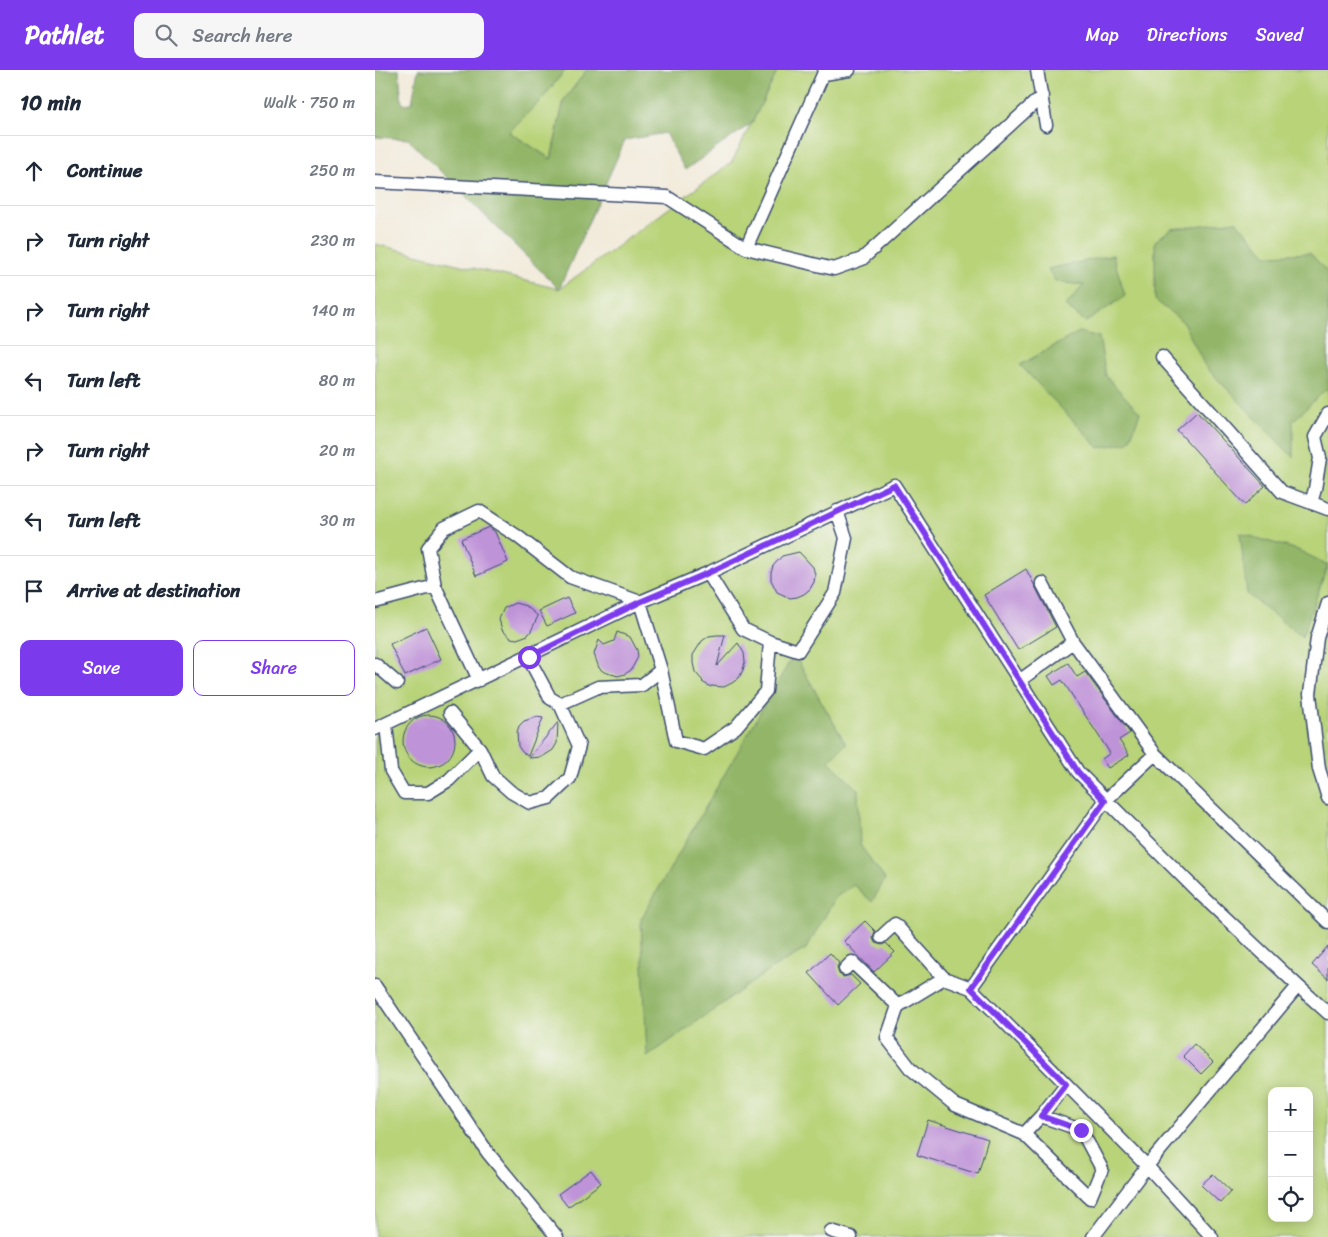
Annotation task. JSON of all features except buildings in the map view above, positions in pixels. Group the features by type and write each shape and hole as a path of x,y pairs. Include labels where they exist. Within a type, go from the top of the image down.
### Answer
{"street":[{"path":"746,248 824,72 849,70"},
{"path":"1037,70 1047,125"},
{"path":"375,182 667,197 746,248 834,269 863,259 1042,96"},
{"path":"1162,357 1282,492 1328,509"},
{"path":"1311,503 1320,458 1315,436 1328,414"},
{"path":"479,749 449,780 428,793 405,793 391,771 381,726 529,657 640,602 708,573 894,485 1078,772 1198,892 1328,1013"},
{"path":"708,573 743,629 770,642 798,651 835,593 846,538 837,511"},
{"path":"479,680 435,586 428,548 444,528 479,512 517,536 570,577 640,602"},
{"path":"1042,583 1073,642 1155,754 1328,922"},
{"path":"375,602 435,586"},
{"path":"640,602 661,670 676,741 704,749 736,727 766,691 770,642"},
{"path":"1328,603 1317,638 1310,694 1319,769 1328,798"},
{"path":"1019,681 1073,642"},
{"path":"450,713 479,749 493,776 511,792 530,803 549,798 569,778 579,746 560,704 550,698 529,657"},
{"path":"375,664 397,684"},
{"path":"560,704 598,687 641,686 661,670"},
{"path":"971,988 1105,801 1155,754"},
{"path":"881,937 895,924 944,978 971,988 1147,1166 1211,1237"},
{"path":"845,968 852,962 898,1006"},
{"path":"944,978 898,1006 887,1038 910,1068 955,1105 1023,1134 1090,1198 1102,1170 1081,1130 1041,1116"},
{"path":"375,986 488,1153 557,1237"},
{"path":"1093,1237 1147,1166 1297,986"},
{"path":"1023,1134 1041,1116 1066,1084"},
{"path":"831,1231 851,1237"}],"green space":[{"path":"375,70 399,70 402,104 412,103 418,70 565,70 542,99 509,132 551,159 564,100 587,70 778,70 752,123 685,170 665,133 625,140 559,289 408,139 375,137"},
{"path":"565,70 587,70 564,100 551,159 509,132 542,99"},
{"path":"778,70 1328,70 1328,1237 375,1237 375,244 559,289 732,162"},
{"path":"1236,221 1267,255 1310,253 1328,273 1328,389 1293,421 1293,457 1205,366 1183,322 1155,300 1155,241 1171,229"},
{"path":"1113,255 1125,296 1086,322 1065,306 1084,285 1056,282 1048,269"},
{"path":"1079,332 1099,337 1106,376 1140,413 1129,442 1099,448 1020,365"},
{"path":"1240,533 1298,550 1328,565 1302,637 1247,594"},
{"path":"794,654 846,744 829,761 858,790 860,845 885,879 872,902 854,885 836,897 806,949 771,969 647,1057 641,919"}],"route":[{"path":"529,657 640,602 708,573 894,485 1078,772 1105,801 971,988 1066,1084 1041,1116 1081,1130"}]}
